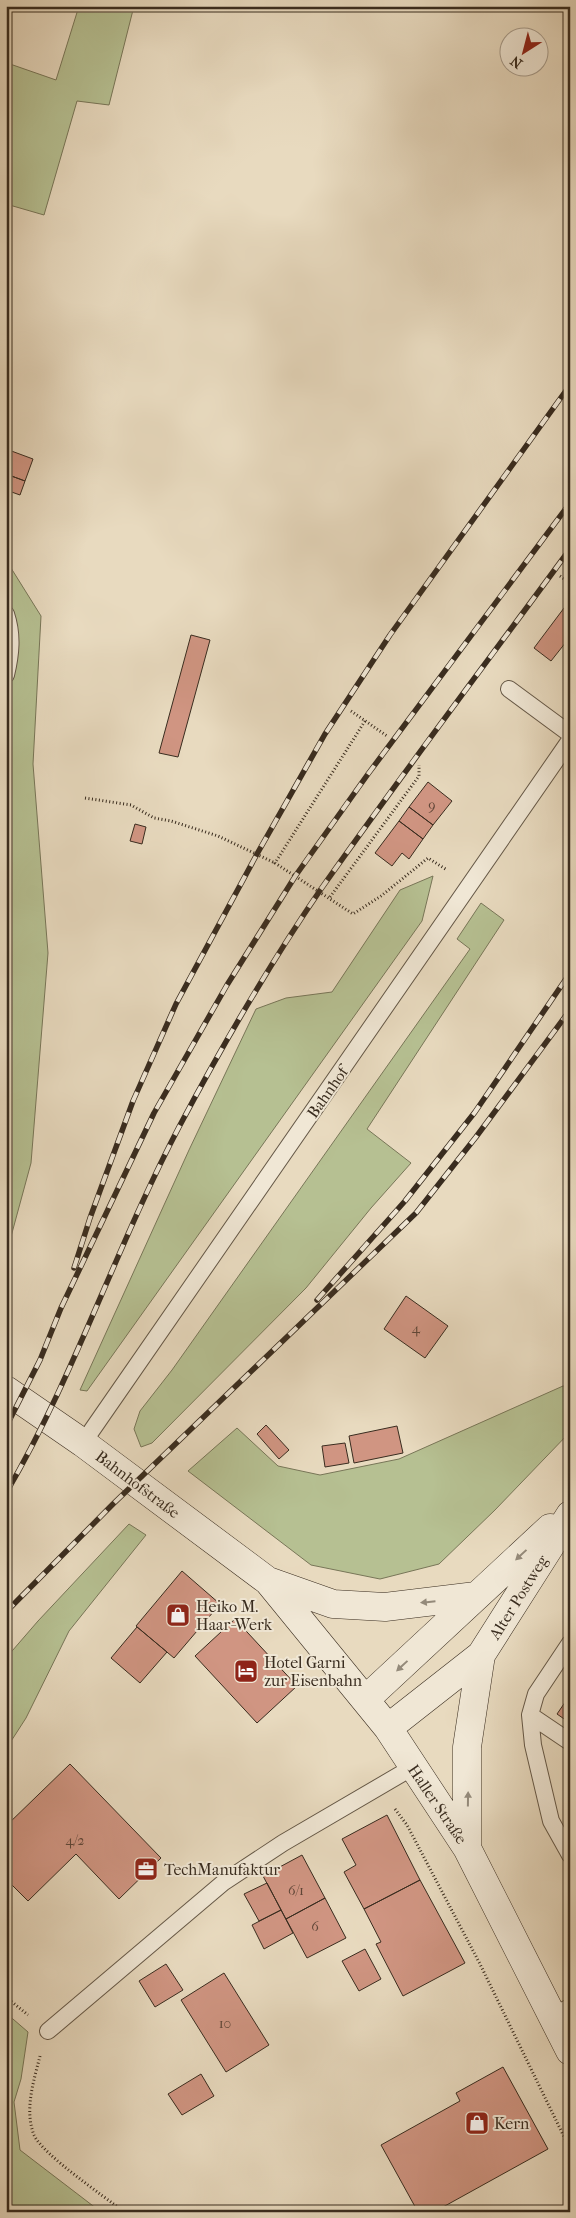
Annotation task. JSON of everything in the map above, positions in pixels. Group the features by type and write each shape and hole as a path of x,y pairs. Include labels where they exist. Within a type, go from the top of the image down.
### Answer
{"main road":[{"name":"Bahnhofstraße","path":"6,1390 83,1443 268,1582"},
{"name":"Alter Postweg","path":"366,1699 570,1510"},
{"name":"Alter Postweg","path":"388,1728 481,1655 570,1515"},
{"path":"268,1582 333,1604 385,1607 476,1596"},
{"name":"Haller Straße","path":"268,1582 388,1728 467,1848 561,2012 570,2051"},
{"name":"Alter Postweg","path":"467,1848 467,1747 481,1655"}],"lane":[{"path":"6,614 10,629 11,654 6,675"},
{"path":"509,689 570,734"},
{"name":"Bahnhof","path":"83,1443 570,740"},
{"path":"570,1643 536,1694 530,1715 533,1744 551,1821 570,1855"},
{"path":"530,1715 570,1742"},
{"path":"48,2031 224,1882 283,1843 413,1767"}],"path":[{"path":"560,576 570,583"},
{"path":"351,711 387,736"},
{"path":"275,863 365,721"},
{"path":"330,898 419,776 419,765"},
{"path":"85,798 130,805 154,818 171,821 218,836 275,863 353,914 381,896 428,858 470,884"},
{"path":"379,1786 407,1826 480,1964 570,2149"},
{"path":"48,2031 32,2087 30,2115 34,2135 47,2152 124,2212"}],"green space":[{"path":"79,6 134,6 109,105 77,101 44,215 6,204 6,73 10,64 56,80"},
{"path":"6,560 41,616 33,764 48,953 31,1163 6,1255"},
{"path":"433,876 422,921 87,1391 80,1390 189,1150 256,1009 286,998 332,992 400,890"},
{"path":"481,903 504,920 367,1129 411,1163 371,1208 306,1288 152,1443 141,1447 134,1429 140,1411 172,1370 470,949 457,939"},
{"path":"563,1386 570,1386 570,1432 495,1510 439,1564 380,1579 311,1565 188,1471 237,1428 278,1466 320,1475 399,1459"},
{"path":"129,1524 146,1535 69,1631 26,1718 6,1749 6,1658"},
{"path":"6,2013 28,2032 21,2079 14,2102 20,2150 101,2212 6,2212"}],"building":[{"path":"6,449 33,459 25,481 6,474"},
{"path":"6,474 25,481 20,495 6,490"},
{"path":"570,600 570,637 551,661 534,648"},
{"path":"191,635 210,640 178,757 159,753"},
{"path":"428,782 452,801 433,825 409,807"},
{"path":"409,807 433,825 423,839 399,821"},
{"path":"399,821 423,839 409,859 402,853 392,866 375,853"},
{"path":"135,824 146,827 142,844 130,841"},
{"path":"406,1296 448,1326 425,1358 384,1329"},
{"path":"266,1425 289,1450 279,1459 257,1434"},
{"path":"397,1426 403,1453 354,1463 349,1436"},
{"path":"345,1443 349,1463 325,1467 322,1446"},
{"name":"Heiko M. Haar-Werk","path":"182,1571 220,1604 174,1658 136,1626"},
{"name":"Hotel Garni zur Eisenbahn","path":"235,1619 297,1686 257,1723 195,1656"},
{"path":"137,1627 167,1652 140,1683 111,1658"},
{"path":"570,1695 570,1723 557,1714"},
{"path":"70,1764 161,1858 119,1899 76,1854 28,1901 6,1879 6,1826"},
{"path":"387,1815 420,1880 364,1909 344,1872 356,1865 342,1839"},
{"path":"302,1855 325,1898 286,1919 263,1876"},
{"path":"420,1880 465,1963 403,1996 376,1944 381,1942 364,1909"},
{"path":"267,1883 281,1910 259,1921 244,1894"},
{"path":"325,1898 346,1938 307,1958 286,1919"},
{"path":"281,1910 293,1933 264,1949 252,1925"},
{"path":"365,1949 381,1979 359,1991 342,1961"},
{"path":"166,1964 183,1990 155,2007 139,1981"},
{"path":"224,1973 269,2045 226,2072 181,2000"},
{"name":"Kern","path":"503,2067 548,2149 434,2212 418,2212 381,2145 460,2101 456,2093"},
{"path":"201,2074 214,2096 182,2115 168,2094"}],"railway":[{"path":"74,1268 90,1218 133,1101 176,1004 257,854 325,734 390,635 570,385"},
{"path":"6,1427 40,1360 61,1308 154,1113 227,985 296,875 368,774 570,503"},
{"path":"6,1493 53,1404 156,1172 229,1036 321,889 570,549"},
{"path":"317,1300 405,1201 475,1112 570,973"},
{"path":"6,1612 113,1504 416,1213 476,1137 570,1010"}],"place":[{"name":"Heiko M. Haar-Werk","path":"178,1615"},
{"name":"Hotel Garni zur Eisenbahn","path":"246,1671"},
{"name":"TechManufaktur","path":"146,1869"},
{"name":"Kern","path":"477,2123"}]}
